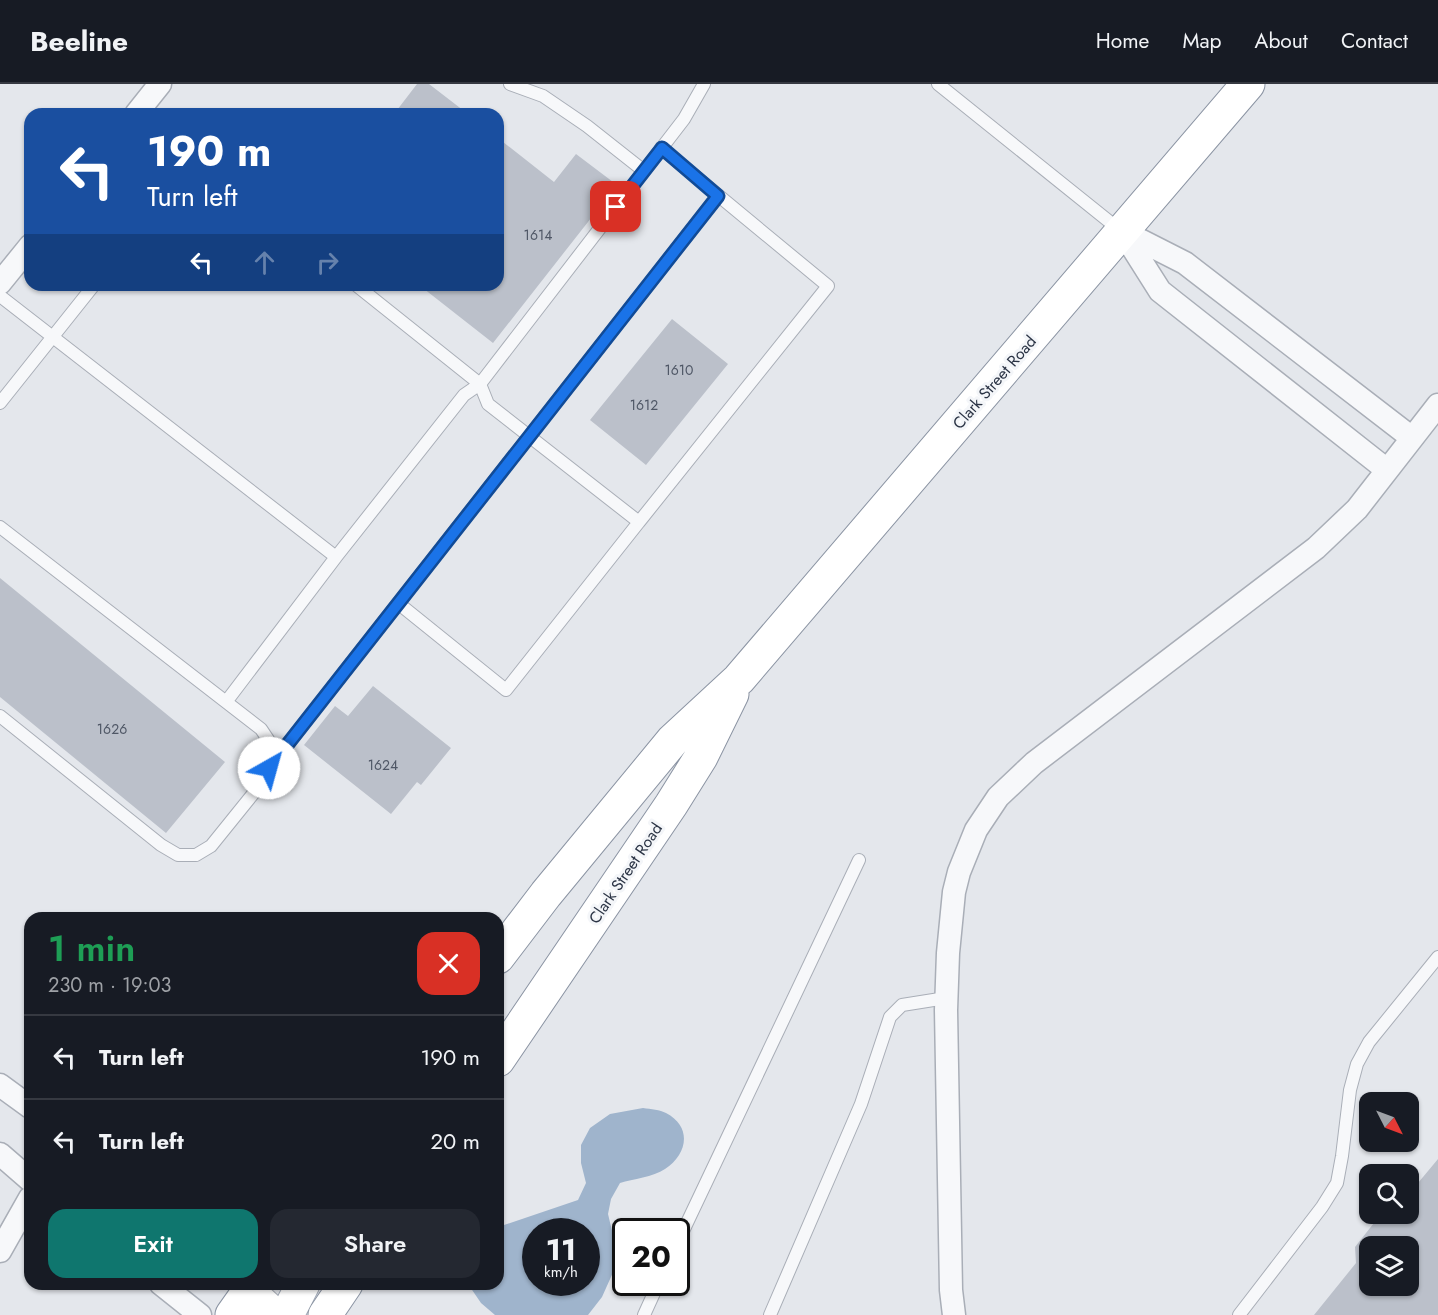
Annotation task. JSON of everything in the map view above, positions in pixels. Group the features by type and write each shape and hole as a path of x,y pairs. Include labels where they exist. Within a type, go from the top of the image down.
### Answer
{"main road":[{"name":"Clark Street Road","path":"504,949 673,740 739,679 1248,84"},
{"name":"Clark Street Road","path":"504,1051 701,758 739,679"},
{"path":"287,1315 300,1290"},
{"path":"325,1315 342,1290"}],"street":[{"path":"143,108 160,84"},
{"path":"1122,231 1185,263 1412,438"},
{"path":"1122,231 1160,291 1387,470"},
{"path":"0,284 24,254"},
{"path":"954,1315 951,1290 946,998 948,953 954,892 959,872 976,831 998,797 1035,763 1316,548 1357,509 1438,405"},
{"path":"0,1085 24,1103"},
{"path":"0,1154 24,1175"},
{"path":"0,1251 24,1209"},
{"path":"169,1290 200,1315"},
{"path":"936,1315 951,1290"},
{"path":"246,1298 275,1315"}],"lane":[{"path":"510,84 543,96 588,126 644,171"},
{"path":"226,702 336,557 464,395 480,384 684,119 704,84"},
{"path":"938,84 1122,231"},
{"path":"398,603 506,690 828,286 662,148"},
{"path":"0,716 161,845 178,855 196,855 211,846 257,789 269,768 718,196"},
{"path":"0,403 89,291"},
{"path":"364,291 480,384 488,404 639,522"},
{"path":"0,296 336,557"},
{"path":"0,527 261,729 271,744 269,768"},
{"path":"689,1218 859,860"},
{"path":"1239,1315 1322,1207 1337,1183 1350,1090 1357,1064 1369,1042 1438,957"},
{"path":"770,1315 861,1104 890,1017 902,1005 946,998"},
{"path":"644,1315 653,1296"}],"water":[{"path":"643,1108 664,1112 675,1119 683,1133 684,1141 678,1156 665,1169 655,1174 620,1183 611,1199 608,1214 612,1231 612,1275 602,1297 588,1315 495,1315 481,1303 472,1290 504,1290 504,1225 522,1219 522,1296 600,1296 600,1218 525,1218 578,1200 586,1183 581,1163 581,1145 590,1128 610,1114"}],"building":[{"path":"417,84 429,84 460,108 399,108"},
{"path":"504,143 554,182 576,154 617,185 493,343 427,291 504,291"},
{"path":"672,319 728,364 646,465 590,420"},
{"path":"0,578 225,762 166,833 0,697"},
{"path":"373,686 451,748 421,785 417,782 391,814 304,745 335,706 348,716"},
{"path":"1438,1159 1438,1315 1314,1315 1356,1263 1355,1247 1359,1242 1359,1296 1419,1296 1419,1236 1364,1236 1373,1224 1419,1224 1419,1182"}],"route":[{"path":"269,768 718,196 662,148 616,207"}]}
